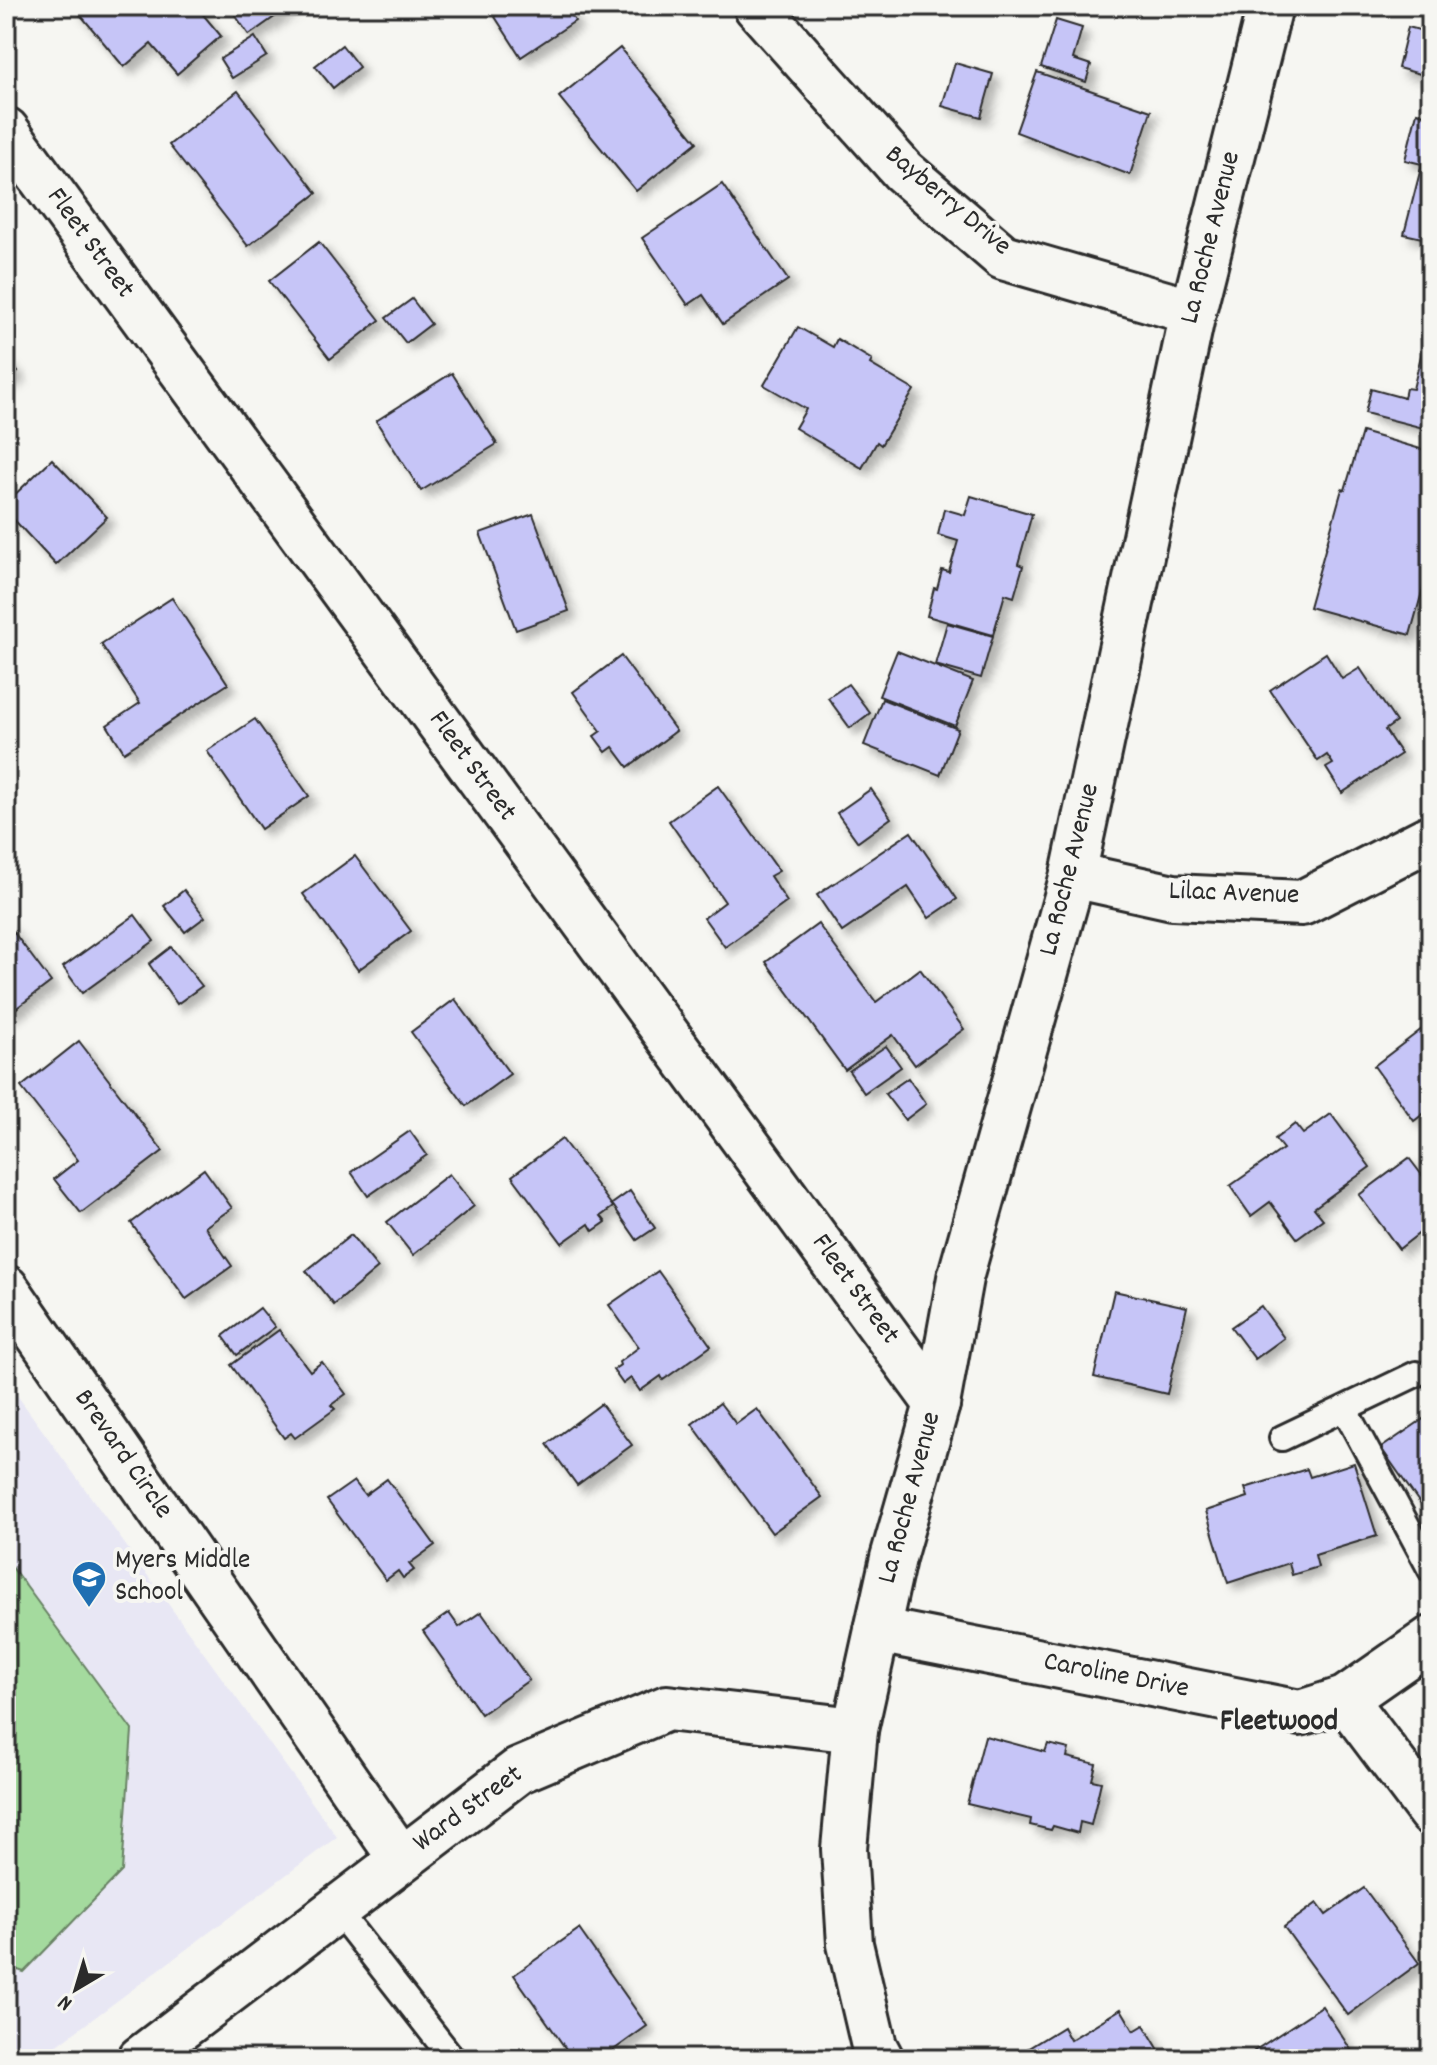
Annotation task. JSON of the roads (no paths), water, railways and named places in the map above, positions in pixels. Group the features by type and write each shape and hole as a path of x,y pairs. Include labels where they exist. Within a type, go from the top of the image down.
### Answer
{"street":[{"name":"Bayberry Drive","path":"756,6 903,171 1003,257 1193,312"},
{"name":"La Roche Avenue","path":"881,2059 874,2046 850,1944 844,1849 855,1730 893,1558 937,1404 960,1278 1073,875 1193,312 1270,6"},
{"name":"Fleet Street","path":"6,130 937,1404"},
{"name":"Lilac Avenue","path":"1073,875 1173,897 1302,903 1431,837"},
{"name":"Brevard Circle","path":"6,1288 401,1859"},
{"name":"Caroline Drive","path":"877,1630 1300,1713 1345,1699 1431,1639"},
{"path":"1345,1699 1431,1813"},
{"name":"Ward Street","path":"140,2059 518,1771 667,1708 855,1730"}],"lane":[{"path":"1282,1438 1416,1374"},
{"path":"1345,1410 1431,1570"},
{"path":"336,1909 453,2059"}],"place":[{"name":"Myers Middle School","path":"89,1609"}],"district":[{"name":"Fleetwood","path":"1279,1723"}]}
